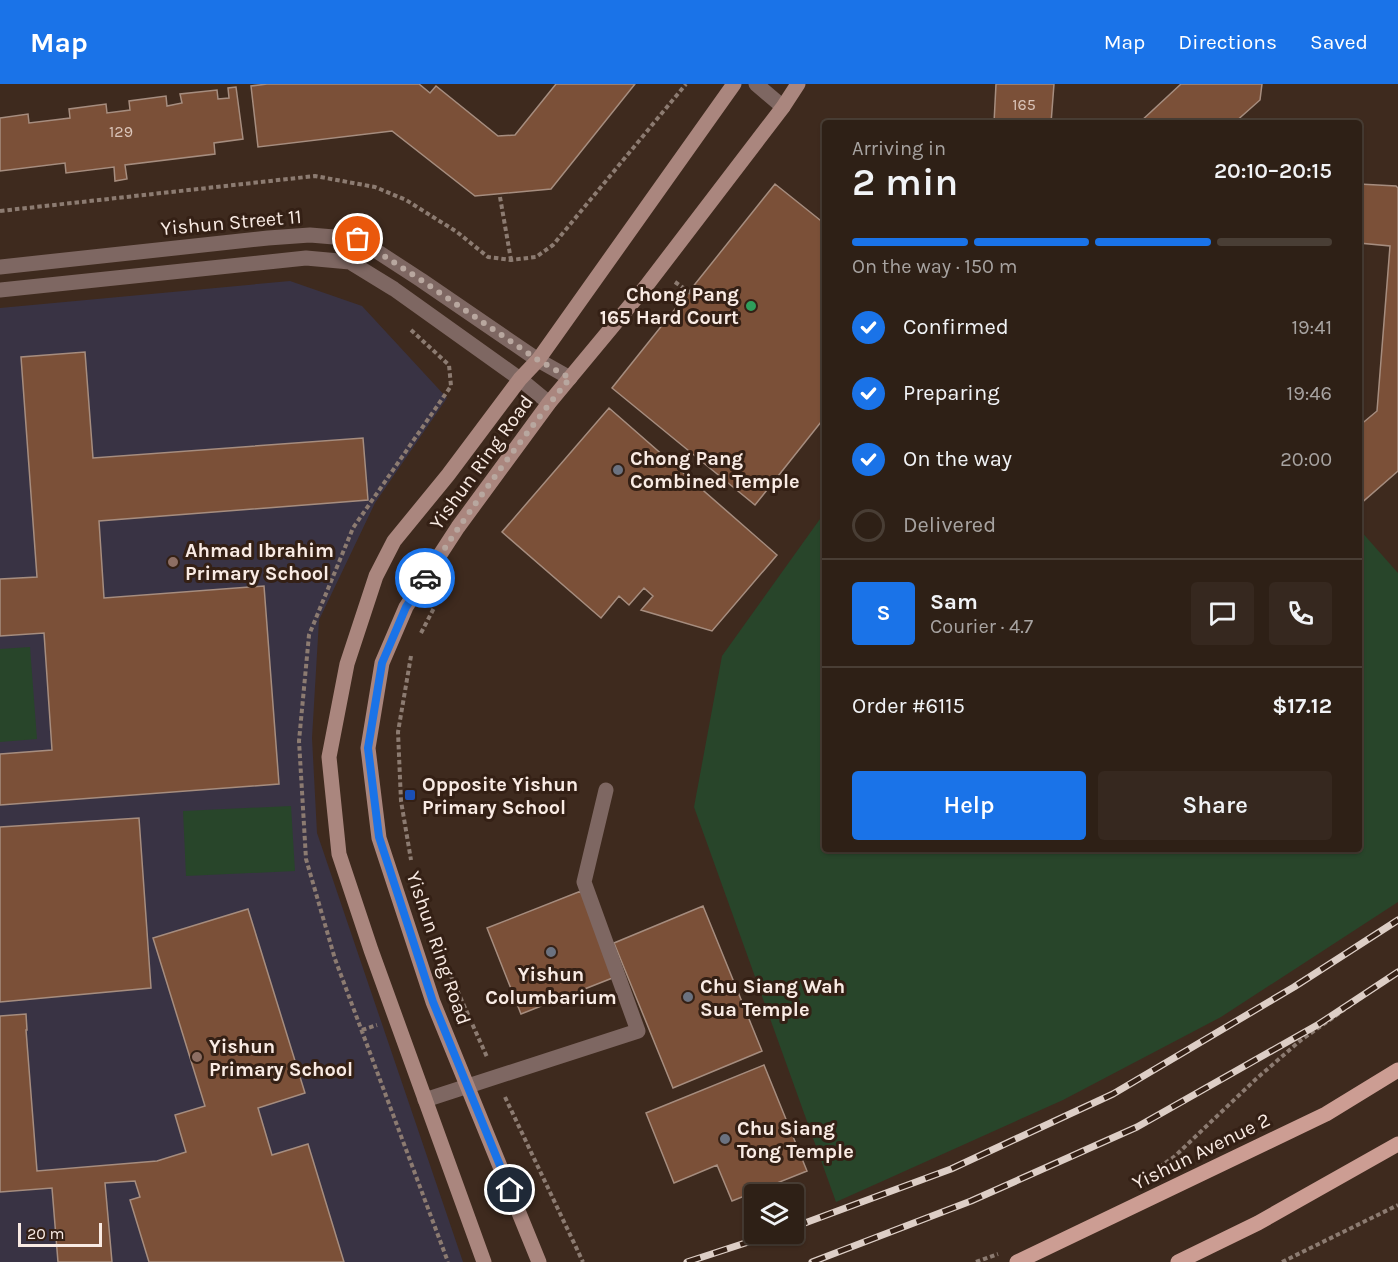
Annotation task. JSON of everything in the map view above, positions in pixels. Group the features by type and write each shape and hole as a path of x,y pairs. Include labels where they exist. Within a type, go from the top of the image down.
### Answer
{"main road":[{"name":"Yishun Ring Road","path":"484,1262 371,950 339,854 329,757 348,664 376,576 394,541 448,475 520,379 538,360 734,84"},
{"name":"Yishun Ring Road","path":"539,1262 433,1002 379,837 368,748 382,663 406,607 458,527 549,404 647,285 783,107 798,84"},
{"name":"Yishun Avenue 2","path":"1012,1256 1326,1114 1398,1070"},
{"path":"1178,1262 1258,1223 1398,1144"}],"street":[{"path":"756,84 783,107"},
{"name":"Yishun Street 11","path":"0,267 268,238 310,235 358,239 538,360 570,378"},
{"path":"0,290 306,258 350,262 394,288 520,379 549,404"},
{"path":"425,1100 638,1031 584,882 606,790"}],"path":[{"path":"0,211 315,176 375,187 406,200 457,232 488,257 511,260 536,257 553,245 686,84"},
{"path":"500,197 511,260"},
{"path":"668,276 695,296"},
{"path":"417,641 439,599"},
{"path":"412,652 398,732 401,801 413,869"},
{"path":"441,953 496,1077 583,1262"},
{"path":"1155,1170 1174,1157 1300,1040 1398,972"},
{"path":"1282,1262 1398,1205"},
{"path":"976,1262 1012,1256"}],"shaded area":[{"path":"290,281 362,306 447,398 375,503 319,620 312,738 317,833 463,1262 0,1262 0,308"}],"green space":[{"path":"822,516 822,852 1362,852 1362,532 1398,573 1398,902 1221,1017 1063,1100 836,1202 694,807 722,656"},
{"path":"30,647 37,739 0,742 0,649"},
{"path":"291,806 295,871 186,876 183,811"}],"building":[{"path":"267,84 419,84 430,93 436,86 498,136 515,135 556,84 635,84 551,189 475,196 392,131 258,147 251,86"},
{"path":"996,84 1054,84 1051,120 994,120"},
{"path":"1181,84 1262,84 1260,100 1237,120 1142,120"},
{"path":"236,87 243,139 214,143 215,154 125,165 127,179 115,181 114,167 66,173 65,163 0,171 0,118 28,114 29,123 70,118 69,109 106,104 107,113 130,110 129,101 166,96 167,106 182,103 180,94 217,90 218,99 229,98 228,88"},
{"name":"Chong Pang 165 Hard Court","path":"775,184 822,222 822,421 755,505 612,388"},
{"path":"1362,184 1398,188 1398,471 1362,502 1362,424 1377,411 1390,246 1362,243"},
{"path":"85,352 93,458 363,438 368,500 99,521 104,598 264,586 279,784 0,805 0,754 52,750 44,633 0,636 0,579 37,577 21,357"},
{"name":"Chong Pang Combined Temple","path":"609,408 777,555 712,631 641,610 653,596 644,588 629,605 619,596 601,618 502,532"},
{"path":"139,818 151,988 0,1002 0,827"},
{"name":"Yishun Columbarium","path":"581,891 615,977 521,1014 487,928"},
{"name":"Chu Siang Wah Sua Temple","path":"703,906 762,1051 673,1088 614,943"},
{"path":"248,909 305,1093 258,1108 272,1155 308,1144 344,1262 149,1262 130,1200 140,1197 135,1181 105,1183 112,1262 58,1262 52,1188 0,1192 0,1016 26,1014 37,1171 157,1161 186,1152 175,1115 205,1106 153,938"},
{"name":"Chu Siang Tong Temple","path":"764,1065 807,1171 774,1184 744,1184 744,1196 732,1201 717,1165 674,1183 646,1113"}],"railway":[{"path":"804,1223 951,1169 1113,1094 1294,987 1398,920"},
{"path":"812,1262 971,1201 1137,1127 1319,1024 1398,972"},
{"path":"687,1262 744,1243"}],"way so far":[{"path":"358,239 538,360 570,378 458,527 425,578"}],"place":[{"name":"Chong Pang 165 Hard Court","path":"751,306"},
{"name":"Chong Pang Combined Temple","path":"618,470"},
{"name":"Ahmad Ibrahim Primary School","path":"173,562"},
{"name":"Opposite Yishun Primary School","path":"410,795"},
{"name":"Yishun Columbarium","path":"551,952"},
{"name":"Chu Siang Wah Sua Temple","path":"688,997"},
{"name":"Yishun Primary School","path":"197,1057"},
{"name":"Chu Siang Tong Temple","path":"725,1139"}],"route":[{"path":"425,578 406,607 382,663 368,748 379,837 433,1002 510,1190"}]}
